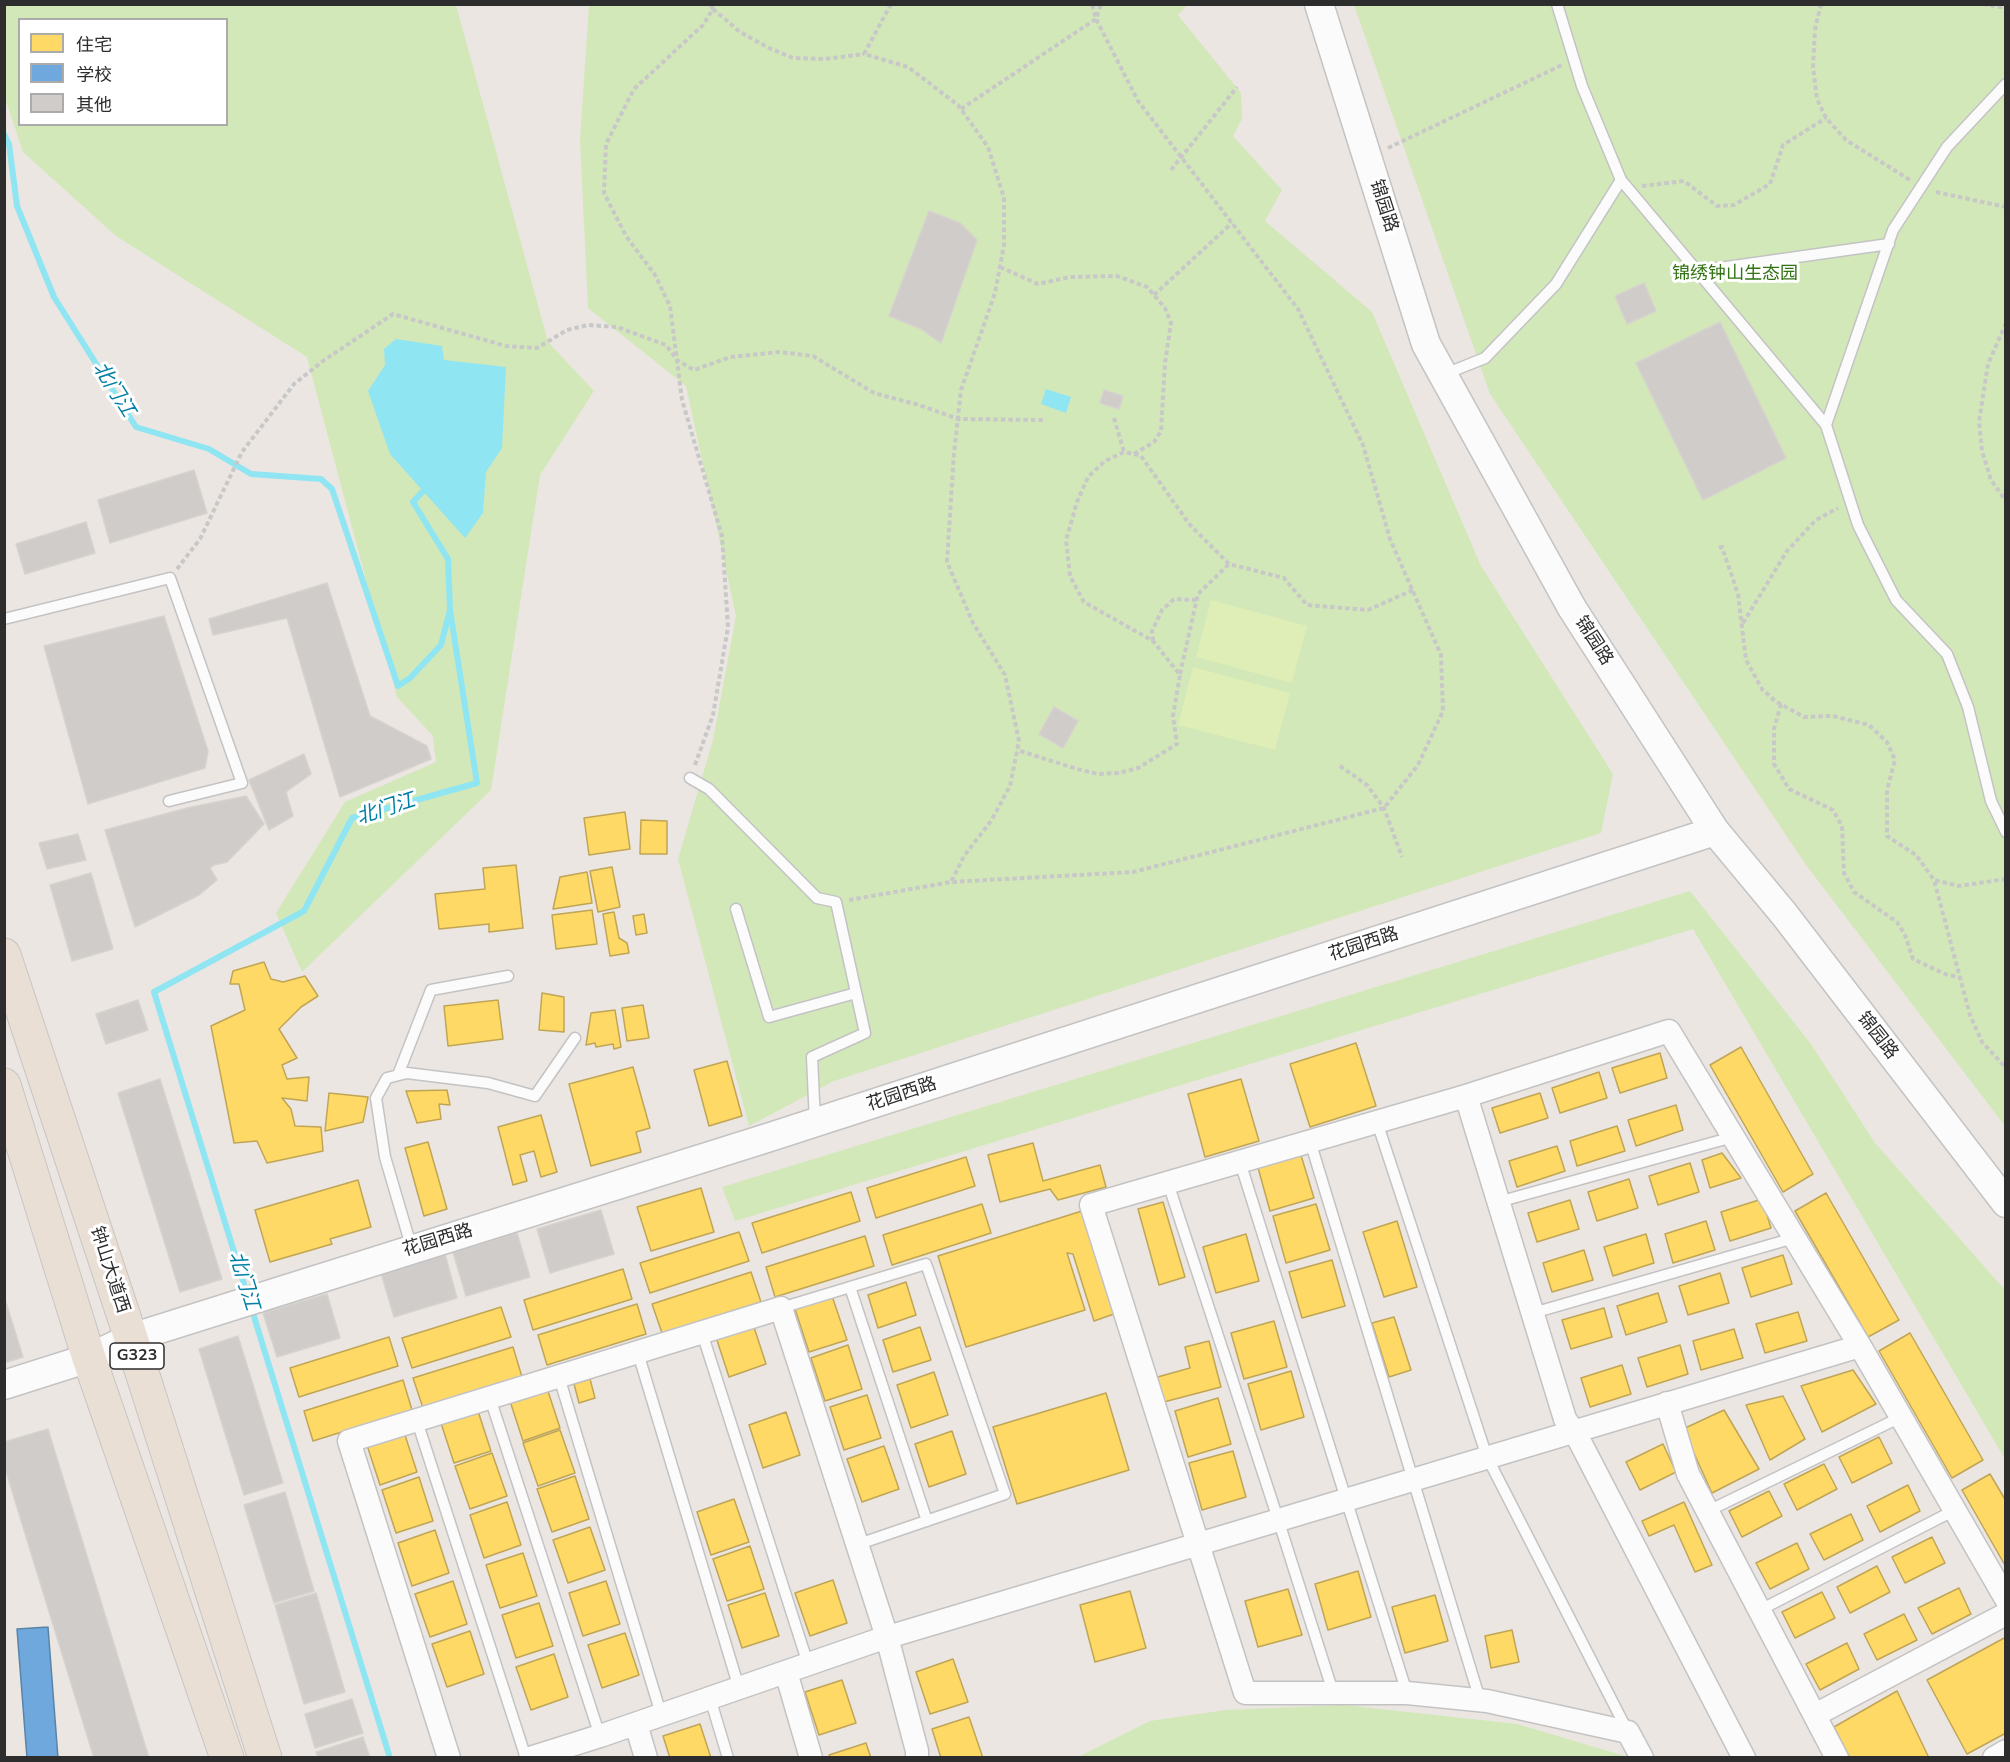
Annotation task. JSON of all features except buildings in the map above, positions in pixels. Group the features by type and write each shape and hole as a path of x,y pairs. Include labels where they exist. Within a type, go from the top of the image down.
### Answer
{"highway":[{"name":"钟山大道西","path":"4,956 131,1338 265,1758"},
{"name":"G323","path":"4,1085 89,1358 227,1758"}],"street":[{"name":"锦园路","path":"1319,4 1426,344 1572,608 1715,831 1784,914 2006,1203"},
{"name":"花园西路","path":"4,1385 89,1358 131,1338 815,1123 1715,831"},
{"path":"1642,1758 1628,1732 1480,1700 1407,1693 1245,1693 1091,1205 1466,1096 1669,1031 1860,1346 2006,1599"},
{"path":"1466,1096 1565,1419 1744,1758"},
{"path":"449,1758 350,1441 781,1308 887,1637 917,1758"},
{"path":"528,1758 636,1724 887,1637 1860,1346"},
{"path":"1666,1403 1688,1474 1837,1758"},
{"path":"1815,1715 2006,1614"},
{"path":"786,1672 811,1758"},
{"path":"636,1724 646,1758"},
{"path":"1994,1758 2006,1751"}],"lane":[{"path":"1557,4 1582,86 1624,184 1826,425 1858,525 1896,600 1947,654 1968,707 1991,801 2006,832"},
{"path":"1826,425 1893,230 1947,147 2006,84"},
{"path":"1443,375 1485,358 1557,284 1624,184"},
{"path":"1698,271 1889,244"},
{"path":"4,619 170,578 242,783 169,801"},
{"path":"690,778 709,789 817,898 836,902 865,1033 812,1057 815,1123"},
{"path":"736,909 769,1017 856,993"},
{"path":"398,1075 431,990 508,976"},
{"path":"412,1250 385,1157 376,1098 387,1078 407,1073 488,1083 536,1096 575,1038"},
{"path":"1377,1122 1487,1457 1628,1732"},
{"path":"1498,1202 1733,1137"},
{"path":"1310,1141 1480,1700"},
{"path":"1240,1162 1407,1693"},
{"path":"1168,1183 1333,1692"},
{"path":"1533,1313 1794,1238"},
{"path":"781,1308 926,1264 1005,1494 856,1545"},
{"path":"850,1287 927,1521"},
{"path":"702,1333 808,1664"},
{"path":"638,1353 740,1688"},
{"path":"559,1377 661,1714"},
{"path":"490,1398 600,1736"},
{"path":"1708,1511 1901,1417"},
{"path":"417,1421 528,1758"},
{"path":"1760,1610 1955,1510"},
{"path":"710,1698 728,1758"}],"path":[{"path":"864,54 891,4"},
{"path":"836,902 951,882 1134,872 1384,808 1418,765 1443,711 1441,655 1390,539 1363,445 1298,309 1138,101 1096,19 1092,4"},
{"path":"961,109 1096,19 1101,4"},
{"path":"1821,4 1815,28 1813,67 1817,99 1826,118 1846,140 1922,186 1939,193 2006,207"},
{"path":"1983,4 2006,8"},
{"path":"690,778 713,715 728,627 722,536 682,400 670,306 655,275 626,236 604,193 606,144 634,89 703,25 712,7 740,32 793,58 825,59 864,54 908,67 961,109 988,147 1004,198 1004,244 995,293 961,390 947,562 973,623 1005,675 1019,741 1010,786 991,821 964,856 951,882"},
{"path":"1368,158 1574,60"},
{"path":"1171,170 1237,87"},
{"path":"1624,184 1684,181 1717,206 1734,205 1770,183 1783,145 1826,118"},
{"path":"1154,295 1232,223"},
{"path":"1000,267 1038,284 1070,278 1117,276 1147,287 1165,308 1171,323 1165,363 1161,431 1154,442 1134,454"},
{"path":"170,578 200,539 242,452 294,384 323,361 393,314 506,346 537,348 567,330 588,325 617,327 666,345 678,361 694,370 730,357 779,352 813,356 874,393 919,405 958,419 1045,420"},
{"path":"2006,322 1988,364 1979,422 1982,451 1991,480 2006,501"},
{"path":"1114,417 1124,452"},
{"path":"1180,675 1153,641 1084,602 1070,576 1066,540 1077,502 1088,477 1105,461 1124,452 1141,456 1190,525 1229,564 1284,578 1307,605 1368,610 1413,590"},
{"path":"1743,623 1787,551 1816,520 1850,502"},
{"path":"1719,548 1722,547 1738,594 1746,660 1762,689 1781,704 1804,717 1833,716 1869,725 1887,742 1895,760 1887,790 1887,837 1916,855 1934,880 1970,1015 1982,1042 2006,1068"},
{"path":"1017,750 1077,770 1098,774 1119,773 1138,768 1177,744 1173,716 1196,600 1198,594 1229,564"},
{"path":"1153,641 1152,631 1162,610 1174,599 1196,600"},
{"path":"1781,704 1774,729 1774,764 1789,789 1833,810 1842,826 1844,873 1854,892 1898,922 1913,959 1945,974 1961,978"},
{"path":"1340,766 1367,785 1384,808 1402,857"},
{"path":"1934,880 1959,886 2006,879"}],"green space":[{"path":"4,5 456,5 548,342 594,391 540,475 491,790 302,972 276,913 345,802 436,762 433,736 397,697 307,357 116,236 23,152 5,98"},
{"path":"589,5 1187,5 1178,15 1241,93 1242,119 1233,136 1282,190 1265,221 1372,312 1481,566 1613,774 1601,833 834,1081 749,1126 678,859 713,740 736,616 686,386 588,308 580,140"},
{"name":"锦绣钟山生态园","path":"1354,5 2005,5 2005,1126 1806,865 1490,394"},
{"path":"1211,600 1307,626 1292,683 1196,657"},
{"path":"1193,667 1290,693 1275,750 1178,725"},
{"path":"1690,891 1811,1044 1875,1143 2005,1290 2005,1459 1693,929 735,1221 722,1187"},
{"path":"1344,1705 1517,1724 1628,1757 1078,1757 1150,1721 1226,1710"}],"water":[{"path":"396,339 442,346 444,360 506,367 502,448 486,472 483,513 465,538 390,454 368,391 385,365 384,349"},
{"path":"1046,389 1071,397 1066,413 1041,404"}],"waterway":[{"name":"北门江","path":"4,134 9,144 17,206 54,297 136,427 209,449 251,474 321,479 332,489 398,686 410,678 441,645 450,610 477,783 352,818 304,911 154,992 247,1294"},
{"path":"423,491 413,502 448,559 450,610"},
{"name":"北门江","path":"251,1307 390,1758"}]}
